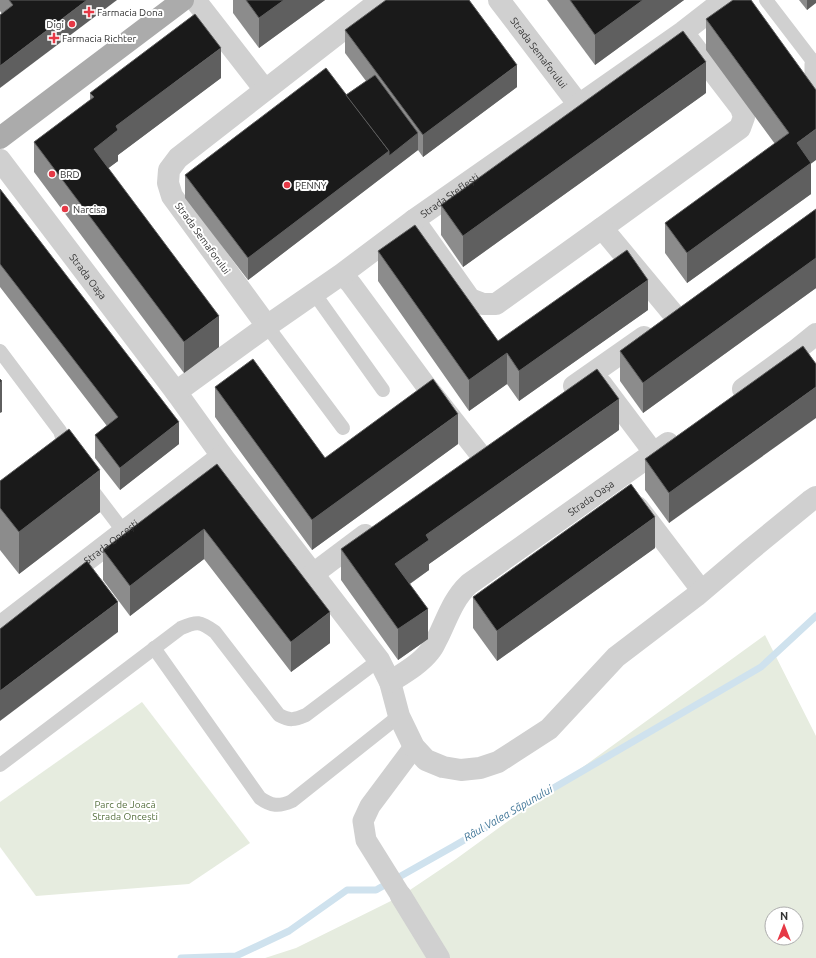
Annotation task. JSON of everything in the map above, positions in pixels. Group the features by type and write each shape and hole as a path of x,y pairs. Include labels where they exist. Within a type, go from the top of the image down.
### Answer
{"main road":[{"path":"0,138 182,0"}],"street":[{"path":"195,0 265,90"},
{"name":"Strada Semaforului","path":"267,326 172,196 168,183 169,170 178,158 381,0"},
{"name":"Strada Semaforului","path":"499,0 578,105"},
{"name":"Strada Steflești","path":"176,392 342,274 414,220 683,32 724,0"},
{"path":"414,220 470,299 482,304 496,304 740,128 744,117 741,108 683,32"},
{"path":"815,64 816,107"},
{"name":"Strada Oașa","path":"0,160 176,392 222,456 379,660 390,682 399,716 414,747 426,760 443,767 461,770 480,768 498,762 549,729 616,657 696,596 749,550 816,497"},
{"path":"555,399 681,311 602,228"},
{"path":"342,274 424,383 472,457 498,440"},
{"path":"725,402 802,359 816,334"},
{"path":"593,373 654,453"},
{"name":"Strada Oașa","path":"390,682 416,664 432,650 455,601 469,584 618,480 686,430"},
{"name":"Strada Oncești","path":"0,627 222,456"},
{"path":"618,480 702,591"},
{"path":"313,574 379,525"},
{"path":"414,747 370,806 363,821 366,840 439,958"}],"lane":[{"path":"766,0 815,64"},
{"path":"314,293 383,390"},
{"path":"267,326 343,428"},
{"path":"0,351 60,431 72,461"},
{"path":"80,474 124,532"},
{"path":"2,759 181,628 192,624 198,623 216,632 279,715 287,719 295,719 306,715 379,660"},
{"path":"154,648 260,798 266,803 283,805 292,801 399,716"}],"green space":[{"path":"765,635 816,736 816,958 265,958 296,948 401,896 456,859"},
{"name":"Parc de Joacă Strada Oncești","path":"142,702 250,843 189,884 36,896 0,847 0,802"}],"building":[{"path":"9,0 87,0 0,66 0,15 13,5"},
{"path":"246,0 284,0 259,18"},
{"path":"386,0 469,0 517,65 423,135 345,30"},
{"path":"570,0 643,0 595,35"},
{"path":"733,0 751,0 816,90 816,129 797,143 811,163 687,253 665,223 789,133 706,19"},
{"path":"195,14 221,48 116,126 118,130 94,149 219,316 184,342 34,142 94,97 90,93"},
{"path":"683,31 706,62 463,236 441,205"},
{"name":"PENNY","path":"326,68 389,151 248,258 185,175"},
{"path":"375,75 418,133 389,156 389,151 346,95"},
{"path":"0,189 179,422 120,468 95,435 118,417 0,264"},
{"path":"816,209 816,258 643,383 620,351"},
{"path":"415,225 498,341 627,250 648,280 519,371 507,353 469,380 378,251"},
{"path":"803,346 816,364 816,387 669,493 645,459"},
{"path":"253,359 325,458 433,379 458,414 312,520 215,387"},
{"path":"597,369 619,399 426,535 429,540 395,564 428,609 398,629 341,549"},
{"path":"69,429 100,470 19,532 0,508 0,481"},
{"path":"217,464 330,612 291,642 204,529 130,586 103,550"},
{"path":"631,484 655,517 497,631 473,597"},
{"path":"87,561 118,602 0,691 0,629"}],"waterway":[{"name":"Râul Valea Săpunului","path":"181,958 236,956 289,931 347,890 376,890 761,667 816,616"}],"place":[{"name":"Farmacia Dona","path":"89,12"},
{"name":"Digi","path":"72,24"},
{"name":"Farmacia Richter","path":"54,38"},
{"name":"BRD","path":"52,174"},
{"name":"PENNY","path":"287,185"},
{"name":"Narcisa","path":"65,209"}]}
